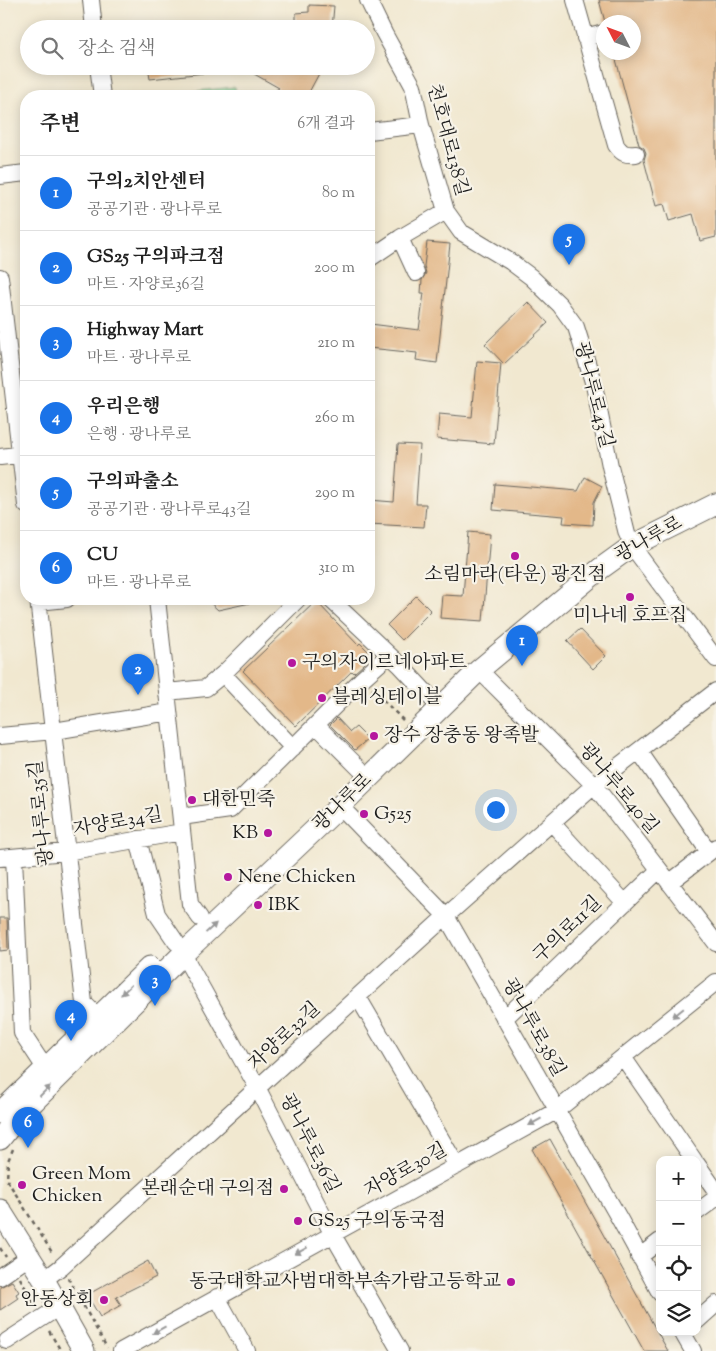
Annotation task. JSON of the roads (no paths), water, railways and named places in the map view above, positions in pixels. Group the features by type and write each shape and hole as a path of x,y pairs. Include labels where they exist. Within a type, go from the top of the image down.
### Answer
{"main road":[{"name":"광나루로","path":"0,1139 15,1120 180,948 200,918 360,769 477,655 536,603 630,540 716,490"},
{"name":"광나루로","path":"0,1114 98,1017 180,948 340,806 480,670 600,569 630,540 716,504"},
{"path":"0,1210 22,1262 44,1280 51,1313 84,1351"}],"street":[{"path":"91,0 93,20"},
{"name":"천호대로138길","path":"368,0 413,86 421,125 446,212"},
{"path":"575,0 616,145 620,151 627,155 636,154"},
{"path":"586,38 596,35"},
{"path":"99,75 101,90"},
{"path":"375,130 421,125"},
{"path":"0,176 20,174"},
{"path":"375,255 400,238 446,212"},
{"name":"광나루로43길","path":"446,212 461,232 511,262 531,277 560,305 576,327 594,385 610,466 630,540"},
{"path":"400,238 416,273"},
{"path":"0,277 20,431"},
{"path":"0,457 20,454"},
{"path":"630,540 716,659"},
{"name":"광나루로35길","path":"38,605 84,1003 98,1017"},
{"path":"158,605 190,904 200,918"},
{"path":"167,692 206,688 292,605"},
{"path":"336,605 432,699"},
{"name":"자양로34길","path":"7,858 66,852 138,839 230,810 317,726 362,679 389,655"},
{"name":"광나루로40길","path":"480,670 594,785 716,943"},
{"path":"222,674 294,748"},
{"name":"자양로32길","path":"44,1280 62,1267 446,916 594,785 716,691"},
{"path":"0,736 54,731 169,712"},
{"name":"광나루로","path":"317,726 360,769"},
{"name":"구의로11길","path":"504,1019 625,903 664,876 713,849 639,751"},
{"name":"광나루로38길","path":"340,806 446,916 659,1291"},
{"path":"552,823 625,903"},
{"path":"138,839 157,914 180,948"},
{"path":"7,858 22,1033 45,1068"},
{"name":"광나루로36길","path":"180,948 258,1089 333,1234 400,1351"},
{"name":"자양로30길","path":"121,1351 556,1110 716,982"},
{"path":"358,997 457,1166"},
{"path":"623,1057 691,1156"},
{"path":"701,1170 716,1191"},
{"path":"701,1209 716,1198"},
{"path":"638,1257 656,1244"},
{"path":"0,1277 22,1262"},
{"path":"217,1297 247,1351"},
{"path":"701,1317 716,1304"},
{"path":"8,1340 51,1313"},
{"path":"685,1336 693,1351"}],"place":[{"name":"구의파출소","path":"569,265"},
{"name":"소림마라(타운) 광진점","path":"515,556"},
{"name":"미나네 호프집","path":"630,597"},
{"name":"구의자이르네아파트","path":"292,663"},
{"name":"구의2치안센터","path":"522,666"},
{"name":"GS25 구의파크점","path":"138,695"},
{"name":"블레싱테이블","path":"322,698"},
{"name":"장수 장충동 왕족발","path":"374,736"},
{"name":"대한민죽","path":"192,800"},
{"name":"G525","path":"364,814"},
{"name":"KB","path":"268,833"},
{"name":"Nene Chicken","path":"228,877"},
{"name":"IBK","path":"258,905"},
{"name":"Highway Mart","path":"155,1006"},
{"name":"우리은행","path":"71,1041"},
{"name":"CU","path":"28,1148"},
{"name":"Green Mom Chicken","path":"22,1185"},
{"name":"본래순대 구의점","path":"284,1189"},
{"name":"GS25 구의동국점","path":"298,1221"},
{"name":"동국대학교사범대학부속가람고등학교","path":"511,1282"},
{"name":"안동상회","path":"104,1300"}]}
